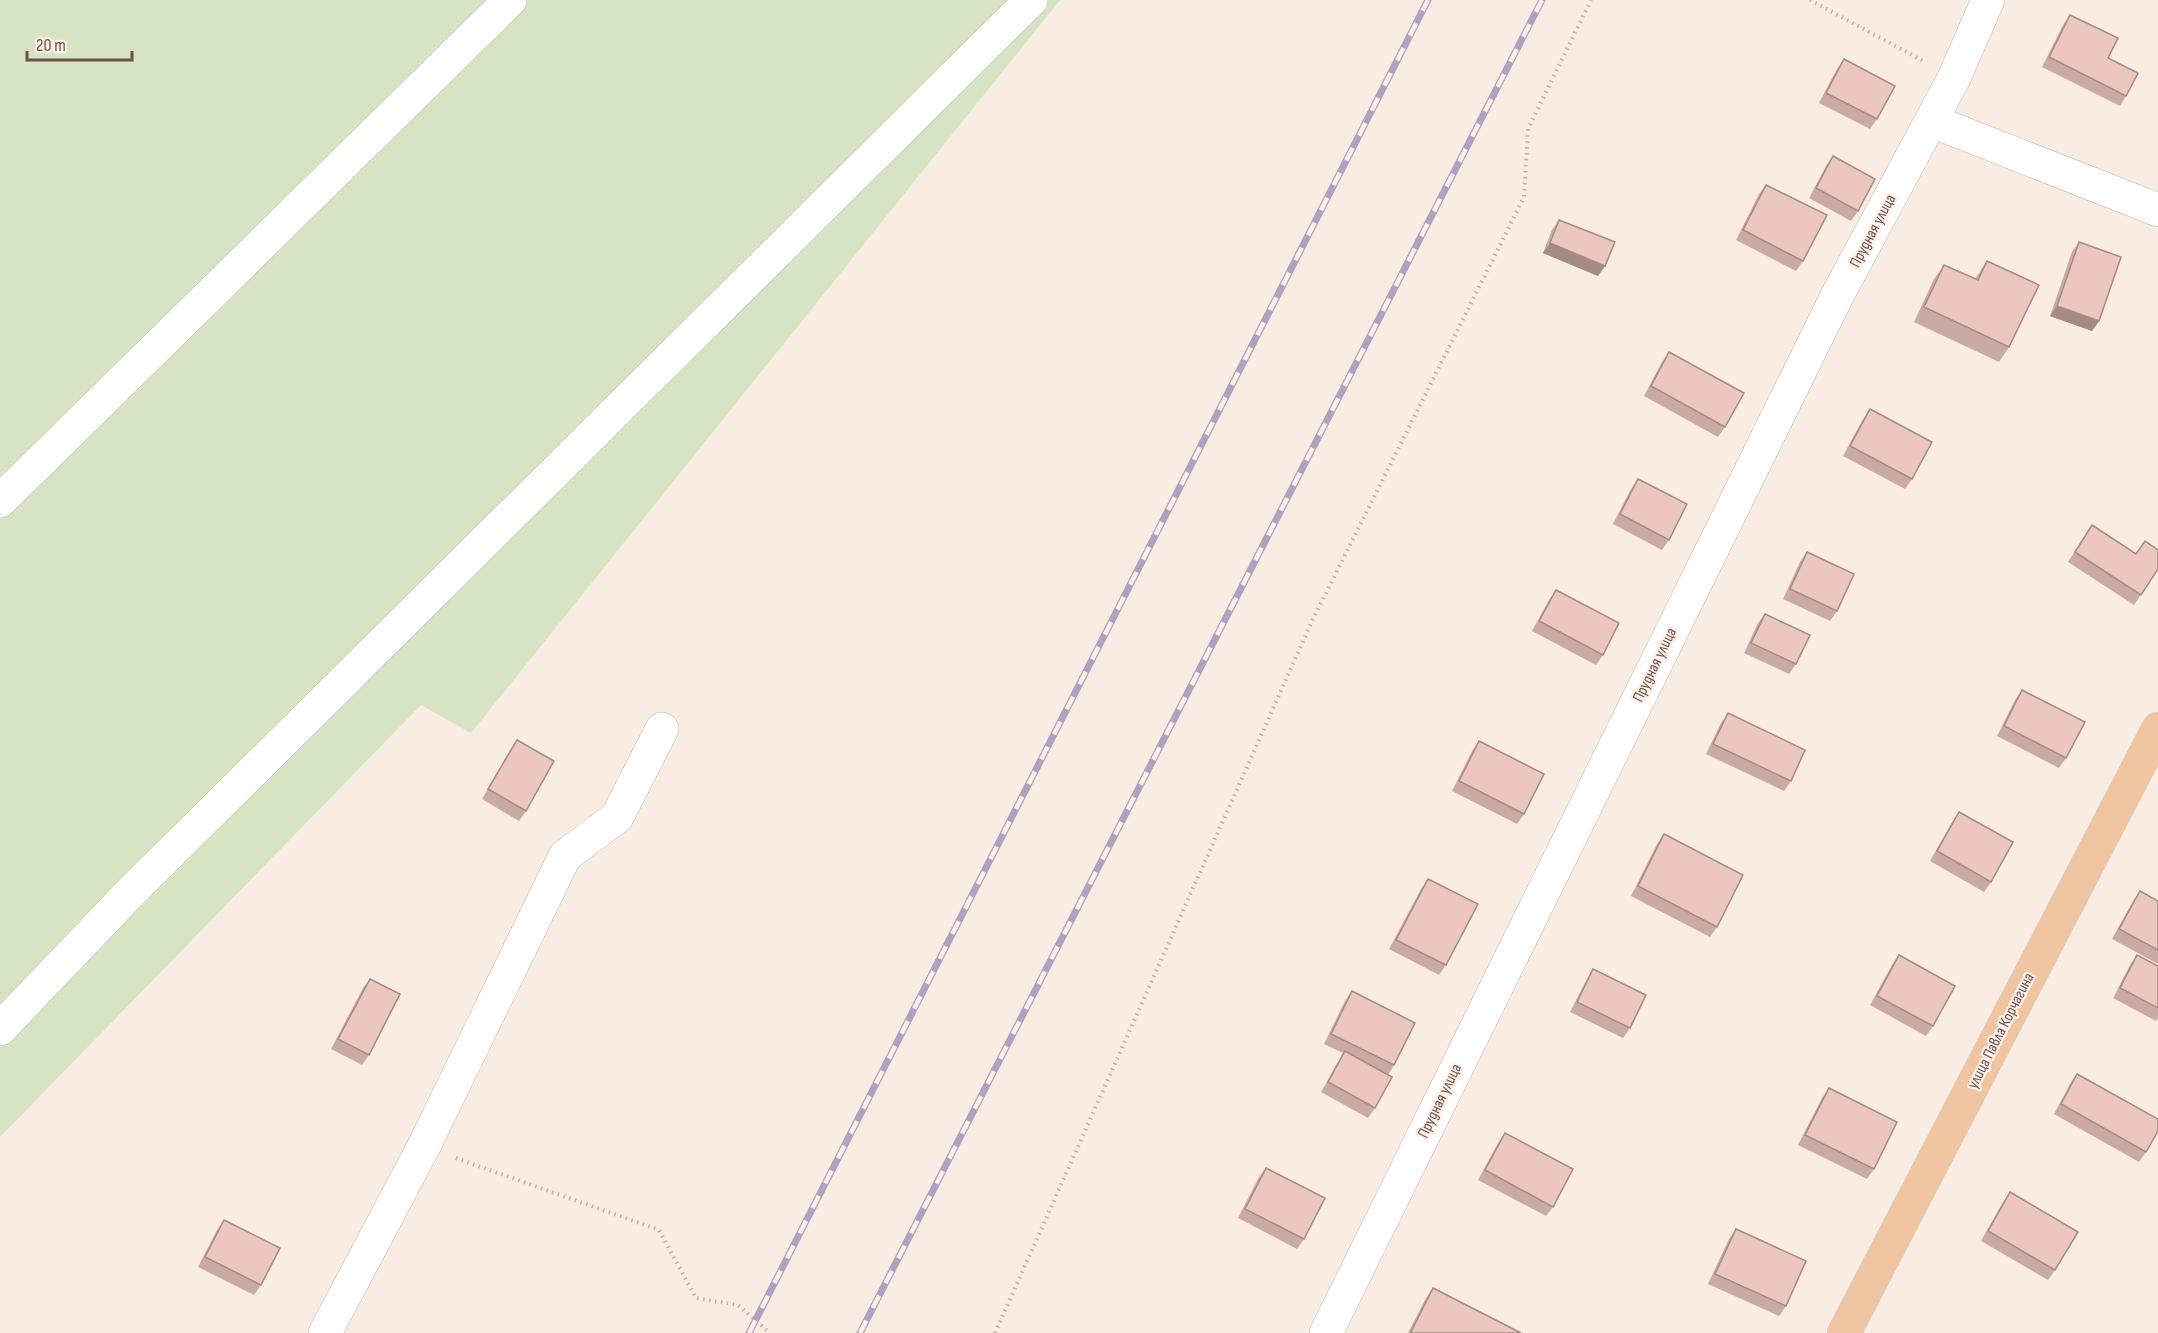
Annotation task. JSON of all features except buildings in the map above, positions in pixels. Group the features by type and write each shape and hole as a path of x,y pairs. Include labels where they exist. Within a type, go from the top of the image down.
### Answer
{"main road":[{"name":"улица Павла Корчагина","path":"1844,1333 2158,729"}],"street":[{"path":"0,501 510,0"},
{"path":"0,1029 128,895 1031,0"},
{"name":"Прудная улица","path":"1326,1333 1837,296 1954,78 1988,0"},
{"path":"1932,121 2158,210"},
{"path":"325,1333 424,1146 565,856 617,817 662,729"}],"path":[{"path":"995,1333 1312,621 1524,197 1528,129 1591,0"},
{"path":"1810,0 1954,78"},
{"path":"424,1146 659,1230 696,1298 738,1305 770,1333"}],"green space":[{"path":"0,0 1060,0 471,733 421,705 0,1137"}],"railway":[{"path":"749,1333 1428,0"},
{"path":"860,1333 1542,0"}]}
